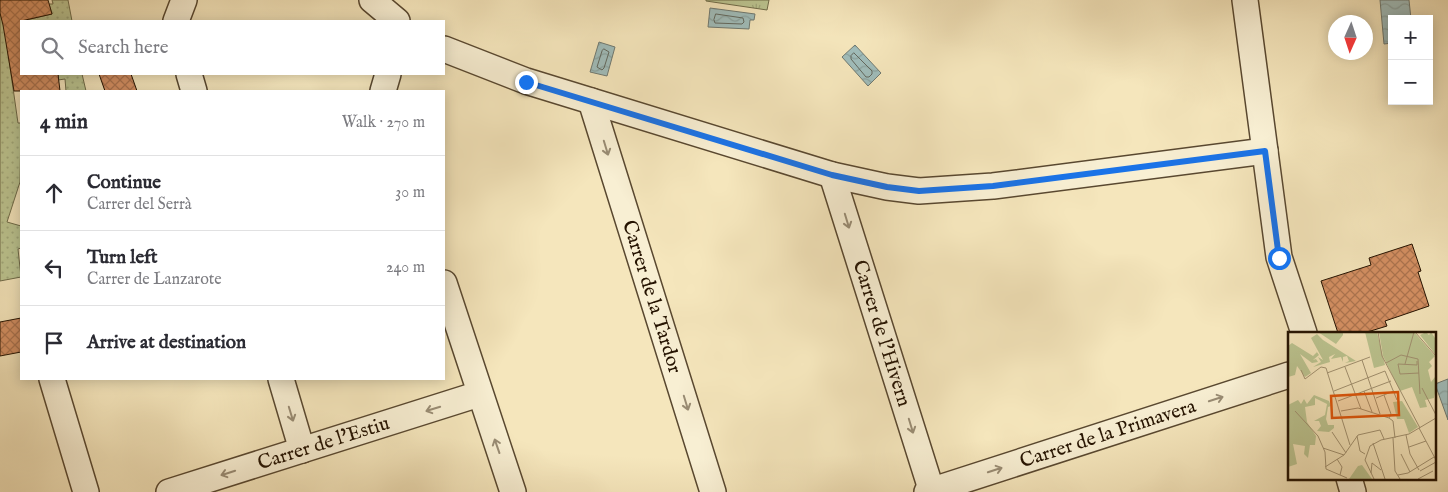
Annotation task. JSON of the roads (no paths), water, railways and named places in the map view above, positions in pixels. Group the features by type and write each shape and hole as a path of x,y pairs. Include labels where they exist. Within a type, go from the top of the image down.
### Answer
{"street":[{"path":"176,20 184,0"},
{"path":"372,0 396,20"},
{"path":"1245,0 1279,258 1304,332"},
{"path":"445,49 526,82 832,175 887,187 919,191 993,186 1265,151"},
{"path":"189,75 194,90"},
{"path":"382,90 388,75"},
{"name":"Carrer de la Tardor","path":"591,101 714,492"},
{"name":"Carrer de l'Hivern","path":"832,175 930,492"},
{"path":"445,286 479,394 513,492"},
{"name":"Carrer de la Primavera","path":"930,492 1288,375"},
{"path":"52,380 86,492"},
{"path":"281,380 302,450"},
{"name":"Carrer de l'Estiu","path":"169,492 479,394"}],"water":[{"path":"1380,0 1409,0 1411,15 1388,15 1388,44 1384,44"},
{"path":"710,8 755,14 754,20 750,20 749,29 708,27"},
{"path":"599,42 615,47 607,76 590,72"},
{"path":"855,45 881,73 868,86 842,57"},
{"path":"1448,379 1448,420 1436,387 1436,384"}]}
